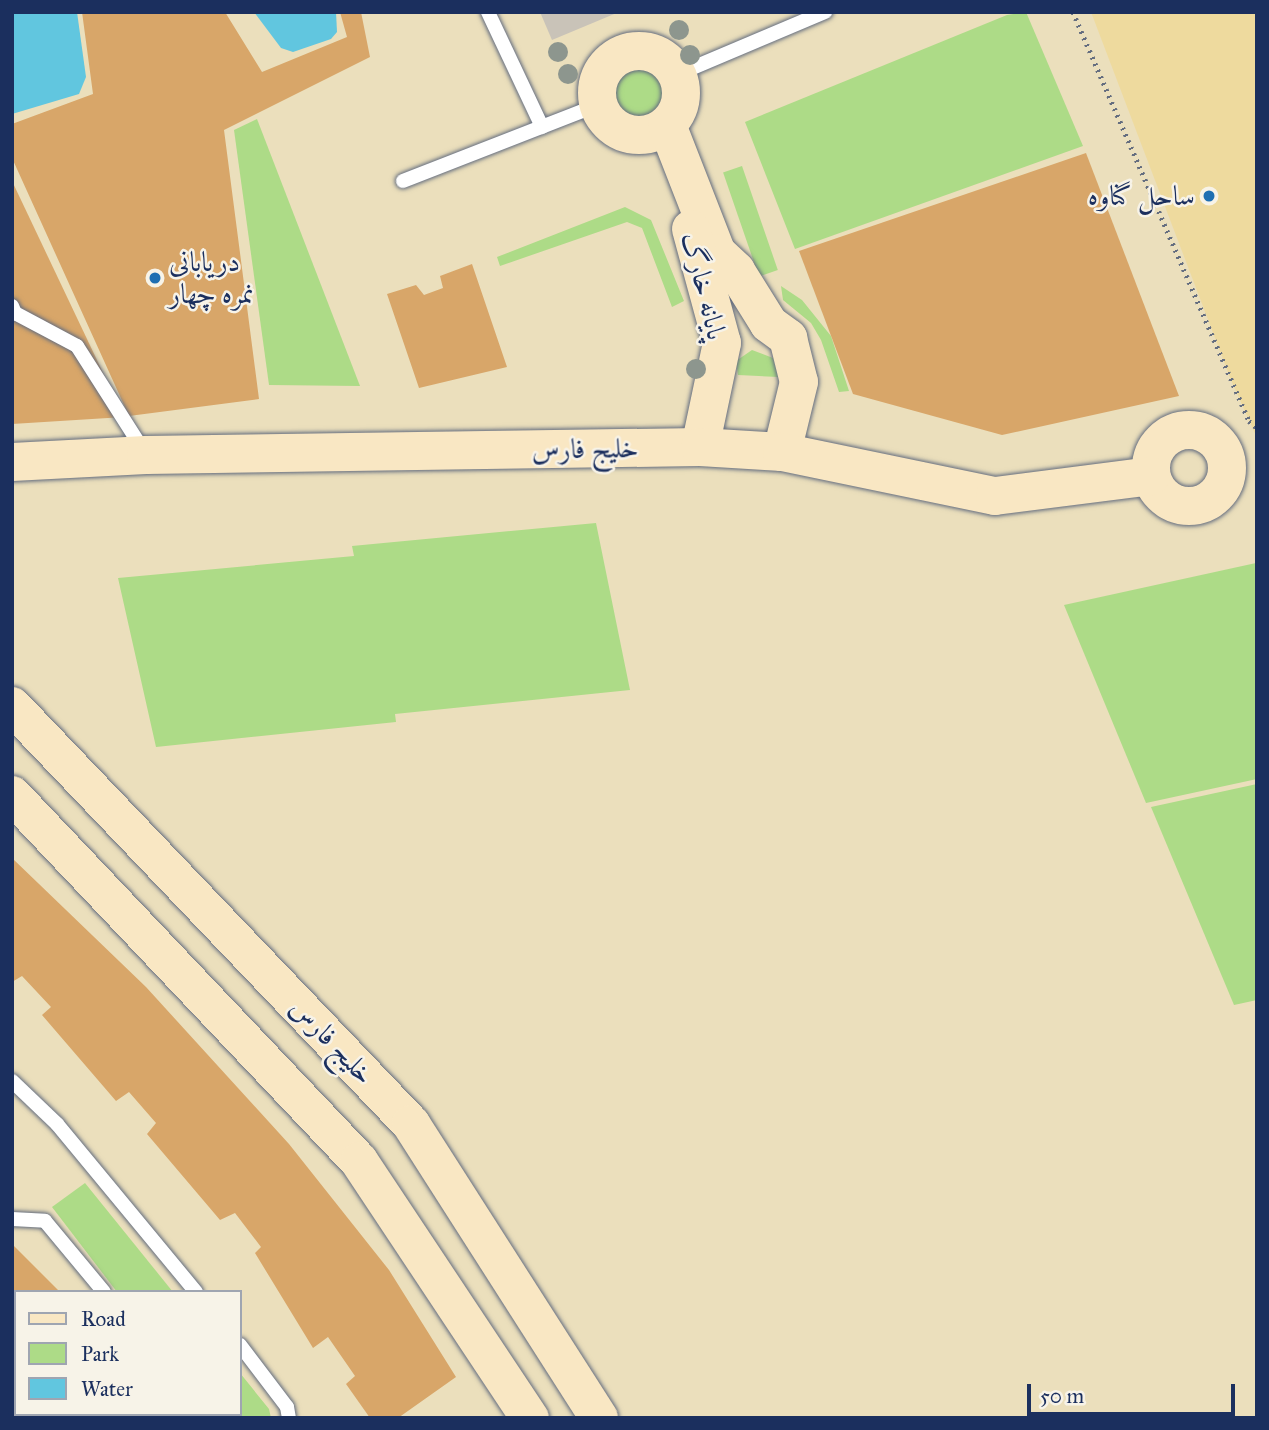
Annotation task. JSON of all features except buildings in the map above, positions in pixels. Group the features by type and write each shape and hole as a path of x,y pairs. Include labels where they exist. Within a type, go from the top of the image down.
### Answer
{"main road":[{"path":"652,52 670,63 678,74 682,102 656,130 627,134 614,128 598,105 599,78 617,56 652,52"},
{"path":"656,130 717,253 736,271 769,324 788,338 799,382 782,452"},
{"name":"پایانه خارگ","path":"656,130 657,146 699,250 709,306 722,343 700,447"},
{"name":"خلیج فارس","path":"12,462 128,456 700,447 782,452 995,496 1151,476"},
{"path":"12,484 128,456"},
{"name":"خلیج فارس","path":"12,706 411,1124 599,1418"},
{"path":"12,795 359,1161 530,1418"}],"lane":[{"path":"488,12 542,127"},
{"path":"678,74 825,12"},
{"path":"403,181 598,105"},
{"path":"13,312 77,346 128,456"},
{"path":"12,1081 57,1124 194,1290"},
{"path":"12,1219 45,1222 102,1290"},
{"path":"242,1348 287,1407 289,1418"}],"path":[{"path":"1073,12 1249,421 1257,428"}],"shaded area":[{"path":"540,12 619,12 552,40"}],"green space":[{"path":"1026,12 1083,146 795,249 745,122 1007,15"},
{"path":"631,51 647,51 663,58 674,69 681,85 678,109 669,123 647,135 631,135 615,128 604,117 597,101 597,85 604,69 615,58"},
{"path":"257,119 360,386 269,385 234,130"},
{"path":"742,166 778,270 759,277 723,173"},
{"path":"625,207 651,220 684,301 672,307 642,228 627,222 500,266 497,257"},
{"path":"781,286 802,300 831,336 849,391 839,392 821,340 811,323 783,300"},
{"path":"752,350 773,358 778,377 738,375 736,361"},
{"path":"596,523 630,690 395,714 396,722 156,747 118,578 354,556 352,546"},
{"path":"1256,563 1257,779 1146,803 1064,605"},
{"path":"1257,784 1257,1000 1234,1005 1151,807"},
{"path":"85,1183 171,1290 115,1290 52,1207"},
{"path":"242,1375 269,1409 271,1418 242,1416"}],"sand":[{"name":"ساحل گناوه","path":"1091,12 1257,12 1257,438 1231,380"}],"water":[{"path":"12,12 77,12 86,77 79,94 12,114"},
{"path":"254,12 336,12 337,32 331,39 293,52 281,48"}],"place":[{"name":"ساحل گناوه","path":"1209,196"},
{"name":"دریابانی نمره چهار","path":"155,278"}]}
